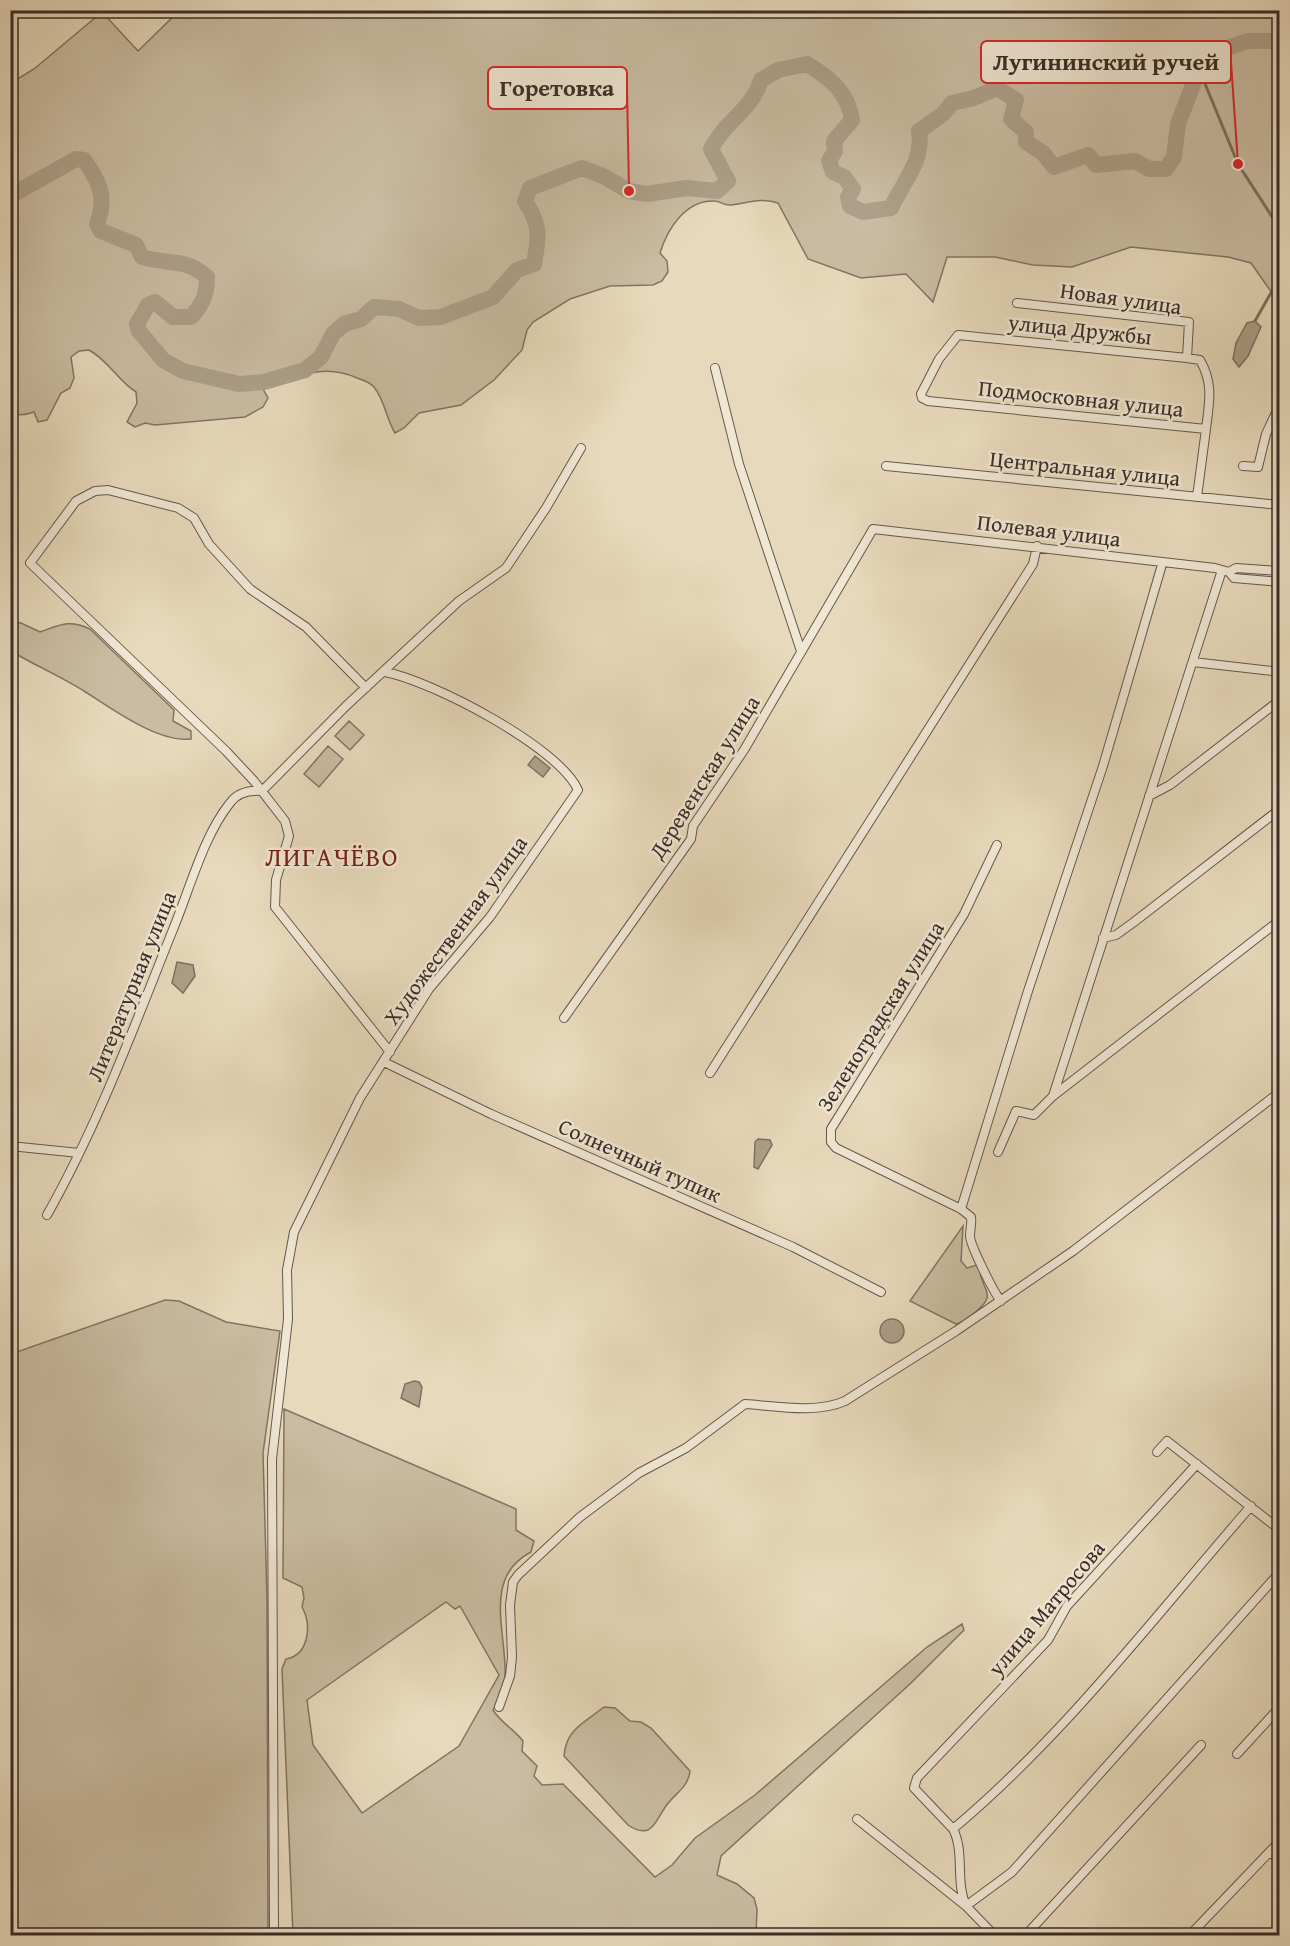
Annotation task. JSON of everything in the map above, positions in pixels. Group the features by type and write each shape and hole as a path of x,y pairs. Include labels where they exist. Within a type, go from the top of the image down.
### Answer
{"street":[{"name":"Новая улица","path":"1017,303 1189,322 1187,358"},
{"name":"улица Дружбы","path":"922,398 922,391 939,359 958,335 1187,358"},
{"path":"1187,358 1200,360 1208,374 1211,390 1206,429"},
{"path":"715,368 739,464 801,651"},
{"name":"Подмосковная улица","path":"922,398 928,401 1206,429 1197,497"},
{"path":"1243,466 1258,467 1266,434 1279,403"},
{"path":"262,791 366,688 459,601 506,568 546,508 581,448"},
{"name":"Центральная улица","path":"886,466 1280,505"},
{"path":"366,688 306,627 250,589 209,544 188,513 161,501 108,490 95,491 76,501 30,563 226,751 285,821 289,836 276,880 275,907 390,1052"},
{"name":"Полевая улица","path":"867,535 873,528 1037,546 1225,571 1236,568 1280,571"},
{"name":"Деревенская улица","path":"564,1018 691,838 693,826 744,750 863,547 867,535"},
{"path":"710,1073 1033,564 1037,546"},
{"path":"1001,1301 992,1290 982,1262 972,1246 970,1217 961,1209 1028,991 1103,766 1161,568"},
{"path":"1053,1096 1149,796 1225,571"},
{"name":"Полевая улица","path":"1225,571 1234,578 1280,582"},
{"path":"1193,662 1280,672"},
{"name":"Художественная улица","path":"274,1935 272,1459 288,1319 287,1270 294,1232 340,1136 442,970 490,917 578,790 573,777 540,748 480,712 413,679 384,672"},
{"path":"1149,796 1170,785 1280,700"},
{"name":"Литературная улица","path":"47,1215 79,1153 119,1066 213,829 232,800 246,791 262,791"},
{"path":"1104,938 1116,934 1134,922 1280,809"},
{"name":"Зеленоградская улица","path":"961,1209 836,1148 831,1142 831,1129 964,914 997,845"},
{"path":"998,1152 1016,1111 1034,1115 1053,1096 1280,920"},
{"name":"Солнечный тупик","path":"384,1062 491,1114 793,1248 881,1292"},
{"path":"500,1707 506,1692 512,1657 510,1605 513,1582 580,1517 639,1473 686,1448 744,1404 808,1408 837,1405 1001,1301 1079,1246 1280,1092"},
{"path":"10,1146 79,1153"},
{"path":"1157,1452 1167,1441 1280,1530"},
{"name":"улица Матросова","path":"966,1906 960,1893 958,1839 952,1829 914,1788 917,1778 1048,1640 1067,1606 1197,1464"},
{"path":"952,1829 1001,1788 1064,1722 1251,1506"},
{"path":"966,1906 1012,1872 1280,1572"},
{"path":"1237,1754 1280,1707"},
{"path":"1025,1935 1201,1745"},
{"path":"857,1819 966,1906 995,1935"},
{"path":"1189,1935 1280,1841"},
{"path":"1270,1852 1280,1860"}],"shaded area":[{"path":"180,10 1279,11 1279,303 1251,263 1228,257 1131,247 1072,267 1033,265 995,257 947,257 933,302 906,274 861,278 808,259 778,203 761,200 729,205 714,201 694,205 679,218 667,235 660,253 667,261 668,272 662,281 653,285 610,286 570,299 533,322 527,330 522,350 494,380 461,405 419,413 404,428 395,433 381,398 372,385 344,373 332,371 298,376 263,389 268,398 263,407 245,417 155,425 145,423 135,427 127,422 137,403 136,392 89,350 79,351 71,357 74,378 70,388 61,393 47,420 38,422 34,412 22,415 10,412 11,83 34,69 102,12 138,51"},
{"path":"1255,321 1261,327 1248,356 1239,367 1233,359 1236,343 1247,323"},
{"path":"11,622 21,623 40,632 59,625 70,624 90,629 174,710 173,721 191,731 191,739 164,736 135,723 75,686 11,651"},
{"path":"349,721 364,735 350,750 335,736"},
{"path":"328,746 343,759 319,787 304,774"},
{"path":"535,756 550,768 543,777 528,765"},
{"path":"177,962 193,965 195,976 183,993 172,983"},
{"path":"758,1139 770,1140 772,1145 758,1169 754,1167 755,1142"},
{"path":"963,1226 961,1261 967,1268 977,1265 979,1267 987,1296 981,1307 961,1323 956,1324 910,1301"},
{"path":"165,1300 179,1301 226,1322 280,1331 263,1453 267,1598 268,1935 11,1935 11,1354"},
{"path":"892,1319 900,1323 904,1331 900,1339 892,1343 884,1339 880,1331 884,1323"},
{"path":"419,1382 422,1387 419,1407 401,1398 405,1384"},
{"path":"284,1409 516,1509 516,1530 534,1541 531,1552 516,1563 507,1576 502,1591 500,1608 505,1679 493,1710 523,1741 522,1751 537,1766 534,1776 542,1785 563,1784 655,1877 672,1865 695,1838 755,1795 927,1647 962,1624 964,1630 911,1683 721,1856 717,1875 737,1884 754,1898 757,1909 756,1935 293,1935 282,1669 286,1659 300,1652 304,1646 307,1622 302,1607 304,1598 302,1587 283,1578","holes":["446,1602 455,1609 460,1606 499,1675 459,1746 362,1813 313,1745 307,1700"]},
{"path":"604,1707 615,1708 630,1721 641,1722 651,1728 690,1771 687,1782 648,1830 643,1831 628,1825 564,1756 565,1747 572,1733"}],"waterway":[{"path":"10,196 76,159 84,160 98,183 102,198 97,224 101,231 136,245 142,257 183,264 207,277 204,298 191,317 173,317 155,302 148,305 137,324 139,331 163,360 183,371 239,384 264,382 305,370 321,357 333,334 344,324 361,319 374,307 399,309 419,318 441,317 493,297 517,270 534,264 537,231 534,217 525,201 530,188 582,168 603,176 629,191 647,194 687,188 717,191 728,181 711,149 723,131 751,100 761,80 778,70 807,64 830,80 847,101 852,120 834,141 835,151 829,161 833,172 844,177 853,189 848,197 850,206 863,212 891,208 916,162 920,142 919,131 943,114 952,103 974,98 997,88 1016,100 1011,119 1026,132 1026,142 1043,153 1054,167 1088,155 1096,165 1135,161 1149,169 1166,169 1174,157 1178,124 1199,69 1214,53 1247,41 1280,41"},
{"path":"1199,69 1238,164 1280,229"},
{"path":"1255,321 1280,277"}],"place":[{"name":"Лугининский ручей","path":"1238,164"},
{"name":"Горетовка","path":"629,191"}],"district":[{"name":"ЛИГАЧЁВО","path":"332,856"}]}
